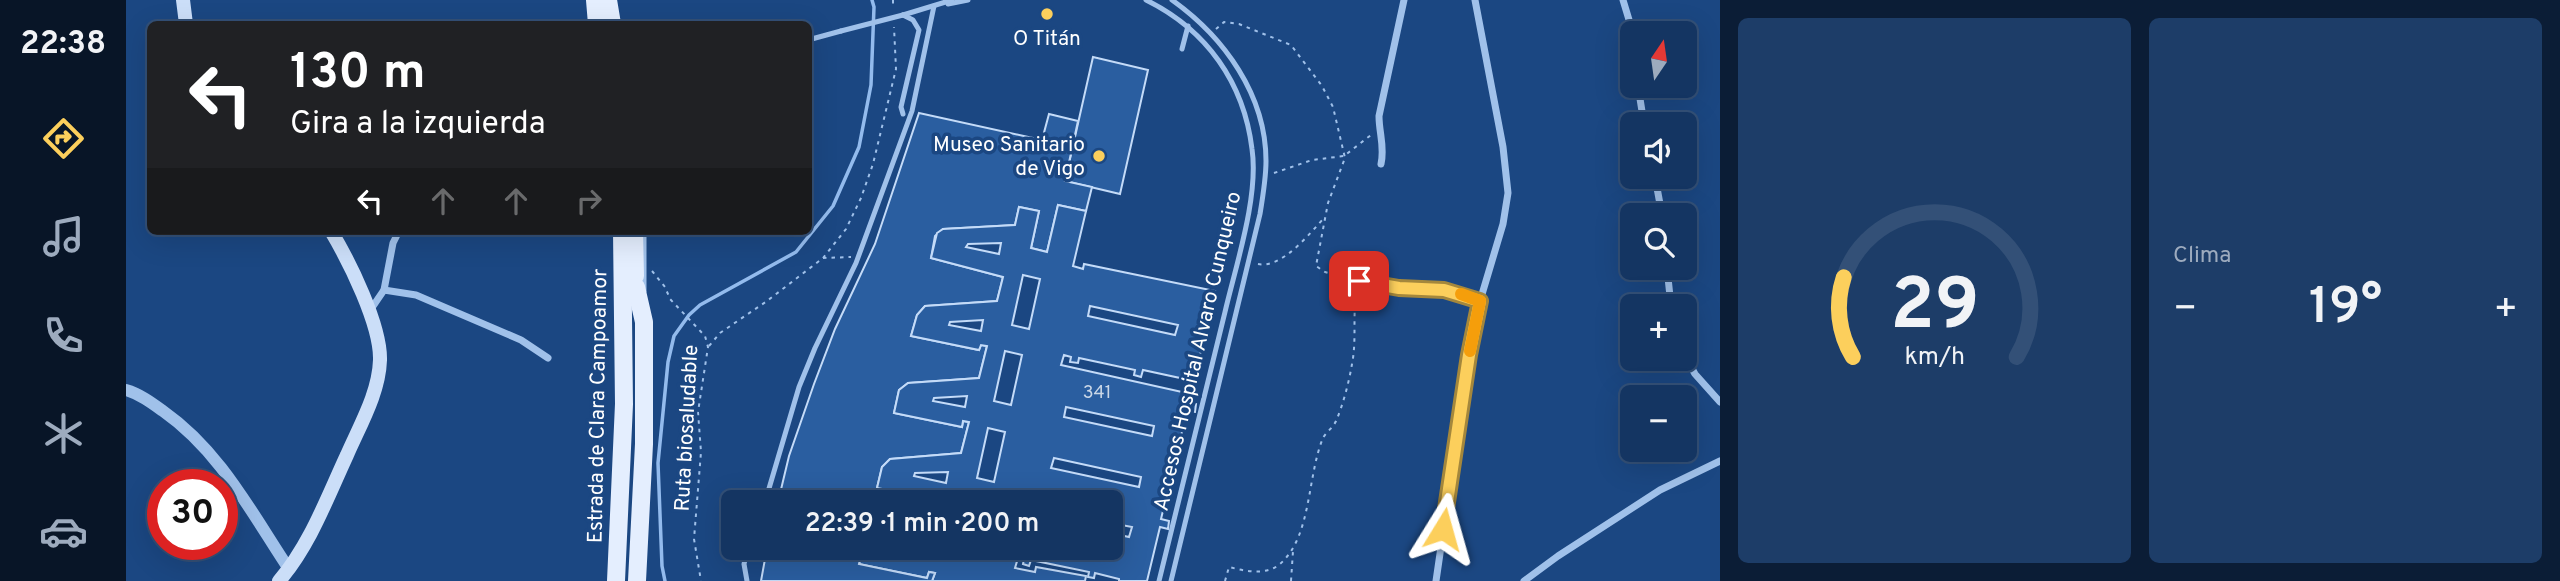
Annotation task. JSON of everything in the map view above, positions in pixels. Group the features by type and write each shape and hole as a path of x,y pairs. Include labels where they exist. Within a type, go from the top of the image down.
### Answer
{"main road":[{"path":"183,0 186,21"},
{"path":"595,0 597,21"},
{"path":"608,0 612,21"},
{"path":"279,581 289,569 319,517 370,404 380,359 369,313 358,284 333,235"},
{"name":"Estrada de Clara Campoamor","path":"616,581 624,404 622,235"},
{"name":"Estrada de Clara Campoamor","path":"634,235 635,580"},
{"name":"Estrada de Clara Campoamor","path":"635,580 644,444 644,322 636,287"}],"street":[{"path":"1381,164 1384,150 1379,130 1384,87 1404,0"},
{"path":"1436,581 1469,355 1480,301 1503,225 1508,193 1503,147 1475,0"},
{"path":"1623,0 1629,21"},
{"path":"369,313 384,290 397,235"},
{"path":"1359,281 1399,288 1444,290 1480,301"},
{"path":"384,290 416,295 521,341 548,358"},
{"path":"1693,371 1720,402"},
{"path":"126,390 175,419 213,455 228,473 289,569"},
{"path":"1524,581 1660,490 1720,461"}],"lane":[{"path":"812,39 952,0"},
{"path":"934,6 968,0"},
{"name":"Accesos Hospital Alvaro Cunqueiro","path":"1146,0 1188,26 1221,62 1241,101 1253,152 1253,179 1238,260 1160,581"},
{"name":"Accesos Hospital Alvaro Cunqueiro","path":"1171,581 1248,263 1265,174 1264,138 1253,96 1243,75 1211,33 1192,14 1172,0"},
{"path":"769,490 799,387 858,258 912,111 934,6"},
{"path":"903,15 913,20 919,30 901,107 903,114"},
{"path":"1182,48 1188,26"},
{"path":"644,235 644,322"},
{"path":"745,560 747,581"}],"path":[{"path":"892,0 893,14"},
{"path":"1211,33 1224,22 1239,24 1291,45 1322,86 1333,107 1344,156 1325,216 1316,265 1325,272 1359,281 1354,303 1353,363 1336,423 1324,435 1314,469 1303,524 1293,551 1291,581"},
{"path":"708,347 720,333 776,295 823,258 846,229 873,164 896,69 894,28"},
{"path":"1265,174 1277,173 1312,160 1344,156 1379,130"},
{"path":"1248,263 1265,266 1279,261 1325,216"},
{"path":"823,258 858,258"},
{"name":"Ruta biosaludable","path":"644,268 653,271 665,286 670,299 705,336 708,347 698,412 701,452 694,538 701,581"},
{"path":"1225,581 1228,566 1256,572 1278,566 1293,551"}],"building":[{"path":"1093,57 1148,70 1120,194 1065,181"},
{"path":"919,113 1042,140 1049,114 1078,121 1065,181 1092,187 1086,211 1058,205 1047,252 1031,248 1039,211 1019,207 1015,225 943,229 935,236 931,258 1003,277 997,301 925,306 917,315 911,336 979,350 981,345 987,346 979,378 908,383 899,390 894,413 962,427 963,421 969,422 961,453 890,459 882,467 877,488 887,490 781,490 789,456 835,329 875,244"},
{"path":"1058,205 1086,211 1073,266 1083,269 1084,264 1215,291 1194,381 1143,370 1141,377 1134,375 1135,370 1079,358 1078,363 1070,362 1071,357 1064,355 1061,365 1191,394 1189,403 1196,404 1195,412 1187,411 1161,519 1169,521 1168,529 1160,527 1147,581 1119,581 1095,573 1094,578 1088,577 1089,572 1031,560 1123,560 1123,536 1129,537 1132,527 1123,525 1123,490 877,488 882,467 890,459 961,453 969,422 963,421 962,427 894,413 899,390 908,383 979,378 987,346 981,345 979,350 911,336 917,315 925,306 997,301 1003,277 931,258 937,233 943,229 1015,225 1019,207 1039,211 1031,248 1047,252","holes":["1001,243 999,254 966,247 968,244","1023,275 1040,279 1029,329 1012,325","1090,306 1178,325 1175,335 1088,316","983,320 981,331 949,325 950,322","1005,351 1022,355 1011,405 994,401","967,396 965,407 933,401 934,398","1066,407 1154,426 1152,436 1064,417","988,428 1005,432 994,482 977,478","1054,458 1141,477 1139,487 1051,468","948,472 946,483 914,476 915,473"]},
{"path":"765,560 860,560 859,564 927,578 929,572 935,573 932,581 761,581"},
{"path":"860,560 1017,560 1015,568 1035,572 1036,567 1086,576 1085,581 932,581 935,573 929,572 927,578 859,564"},
{"path":"1024,560 1031,560 1029,566 1023,564"}],"waterway":[{"path":"812,232 833,206 859,147 871,85 872,0"},
{"path":"665,581 662,566 658,463 668,362 674,336 700,305 796,252 810,235"}],"slow traffic":[{"path":"1461,294 1480,301 1470,351"}],"place":[{"name":"O Titán","path":"1047,14"},
{"name":"Museo Sanitario de Vigo","path":"1099,156"}],"route":[{"path":"1359,281 1399,288 1444,290 1480,301 1469,355 1443,529"}]}
